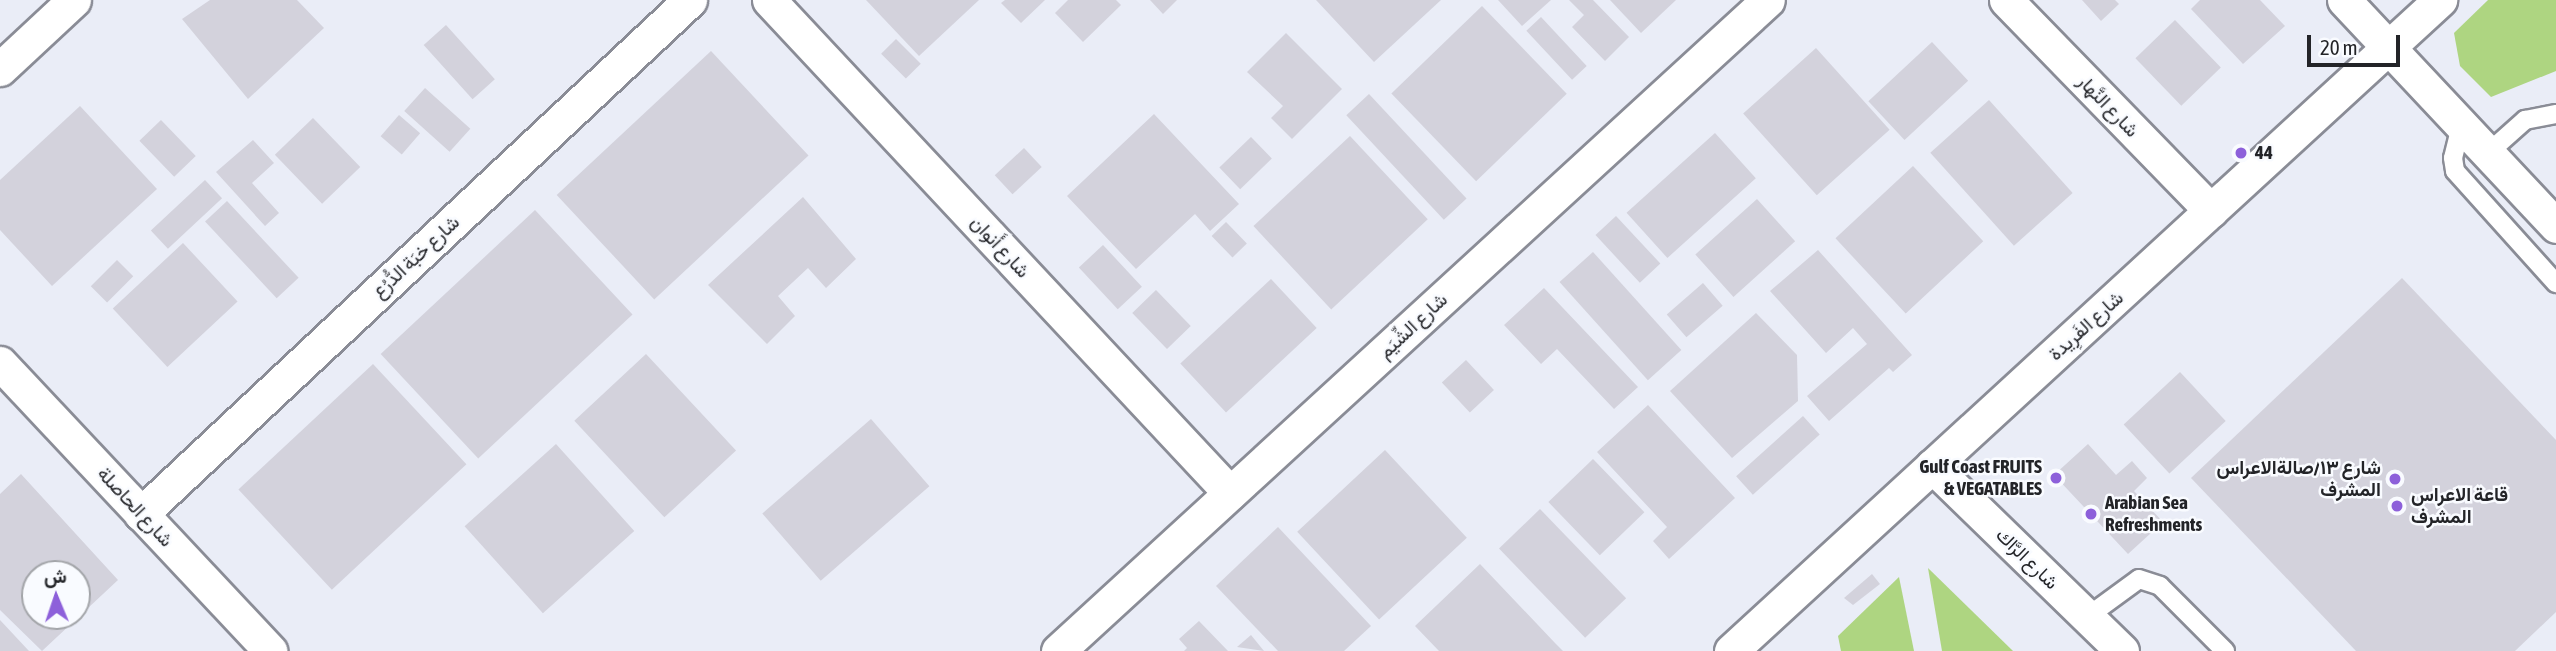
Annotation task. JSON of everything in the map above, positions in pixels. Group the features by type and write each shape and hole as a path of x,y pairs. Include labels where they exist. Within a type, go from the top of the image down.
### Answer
{"street":[{"path":"0,69 74,0"},
{"name":"شارع خبَة الدُّرُع","path":"141,514 690,0"},
{"name":"شارع أَنوان","path":"769,0 1230,493"},
{"name":"شارع الشِّيَم","path":"1058,651 1768,0"},
{"name":"شارع النَّهار","path":"2006,0 2211,211"},
{"path":"2344,0 2462,122 2556,226"},
{"name":"شارع الفَرِيدة","path":"1731,651 2440,0"},
{"name":"شارع الحاصلة","path":"0,363 270,651"},
{"name":"شارع الرَّاك","path":"1932,466 2122,651"}],"lane":[{"path":"2488,153 2525,120 2556,114"},
{"path":"2462,122 2453,158 2455,171 2556,283"},
{"path":"2087,617 2140,579 2160,586 2225,651"}],"green space":[{"path":"2488,0 2556,0 2556,71 2491,97 2460,66 2454,33"},
{"path":"1928,568 2013,651 1942,651"},
{"path":"1899,577 1914,651 1841,651 1838,636"}],"building":[{"path":"210,0 297,0 324,28 248,99 182,19"},
{"path":"866,0 979,0 919,56"},
{"path":"1005,0 1045,0 1021,23 1001,3"},
{"path":"1068,0 1116,0 1121,5 1083,42 1055,13"},
{"path":"1150,0 1177,0 1163,14"},
{"path":"1316,0 1441,0 1374,62"},
{"path":"1498,0 1551,0 1522,26"},
{"path":"1569,0 1593,0 1629,37 1605,61 1572,27 1584,15"},
{"path":"1610,0 1676,0 1641,33"},
{"path":"2082,0 2115,0 2119,4 2101,21"},
{"path":"2200,0 2260,0 2285,26 2243,64 2191,9"},
{"path":"1482,6 1567,94 1476,181 1391,94"},
{"path":"1541,17 1587,66 1572,80 1526,31"},
{"path":"2175,20 2221,67 2181,106 2135,58"},
{"path":"446,25 495,79 473,99 424,45"},
{"path":"1286,33 1342,89 1292,139 1271,118 1283,106 1247,72"},
{"path":"896,39 921,64 906,79 881,54"},
{"path":"1932,42 1968,81 1905,140 1868,101"},
{"path":"1816,48 1890,130 1817,195 1743,114"},
{"path":"711,51 809,156 654,299 557,195"},
{"path":"425,88 470,129 450,152 404,111"},
{"path":"1369,94 1467,199 1444,220 1346,115"},
{"path":"1989,100 2073,193 2014,246 1930,153"},
{"path":"80,106 157,189 52,286 0,230 0,180"},
{"path":"1154,114 1239,204 1210,231 1195,214 1136,269 1067,196"},
{"path":"399,115 420,133 402,155 381,136"},
{"path":"313,118 360,167 322,204 275,155"},
{"path":"161,120 196,156 174,177 139,141"},
{"path":"1715,133 1756,178 1667,258 1627,213"},
{"path":"1350,136 1428,219 1331,309 1253,226"},
{"path":"1251,137 1272,159 1240,189 1219,168"},
{"path":"253,140 274,163 252,183 279,213 265,226 216,172"},
{"path":"1024,148 1042,167 1012,194 995,175"},
{"path":"1913,166 1983,241 1906,314 1835,238"},
{"path":"205,180 222,198 168,249 151,230"},
{"path":"803,197 856,259 826,288 808,268 778,296 795,316 767,344 708,285"},
{"path":"1757,199 1795,241 1733,297 1695,255"},
{"path":"227,201 299,278 277,298 205,221"},
{"path":"535,210 633,315 478,458 381,354"},
{"path":"1616,216 1660,264 1640,283 1596,235"},
{"path":"1226,222 1247,244 1232,257 1212,236"},
{"path":"183,243 238,302 167,367 113,308"},
{"path":"1103,245 1142,287 1118,309 1079,268"},
{"path":"1818,250 1912,355 1893,372 1889,368 1829,421 1807,396 1867,344 1853,328 1826,353 1770,291"},
{"path":"1593,252 1681,350 1648,380 1560,282"},
{"path":"117,260 133,276 107,302 91,286"},
{"path":"2402,278 2556,440 2556,612 2515,651 2356,651 2191,478"},
{"path":"1271,279 1317,328 1226,413 1180,364"},
{"path":"1703,283 1723,306 1686,337 1667,314"},
{"path":"1544,288 1638,387 1614,409 1557,349 1541,364 1504,325"},
{"path":"1156,290 1191,326 1167,349 1132,313"},
{"path":"1756,313 1797,355 1798,401 1732,458 1670,391"},
{"path":"646,354 736,451 664,517 574,421"},
{"path":"1466,360 1494,390 1470,412 1442,383"},
{"path":"373,364 466,464 332,590 238,489"},
{"path":"2180,372 2226,421 2169,474 2124,425"},
{"path":"1648,405 1735,498 1669,559 1653,541 1667,527 1597,452"},
{"path":"1803,416 1820,435 1753,495 1736,476"},
{"path":"871,419 929,486 821,581 762,513"},
{"path":"556,444 634,531 543,613 465,526"},
{"path":"2088,444 2116,475 2132,461 2147,478 2134,491 2163,522 2128,554 2054,475"},
{"path":"1385,450 1467,538 1379,620 1297,532"},
{"path":"1593,459 1644,512 1600,555 1548,502"},
{"path":"21,474 118,580 91,605 91,560 21,560 21,630 64,630 42,651 0,610 0,494"},
{"path":"1540,509 1626,598 1585,638 1499,549"},
{"path":"1278,527 1371,626 1344,651 1278,651 1216,586"},
{"path":"1480,564 1563,651 1439,651 1415,626"},
{"path":"1872,574 1880,584 1853,605 1844,598"},
{"path":"0,620 29,651 0,651"},
{"path":"1199,621 1228,651 1184,651 1187,648 1179,639"},
{"path":"1251,635 1264,651 1237,647"}],"place":[{"name":"44","path":"2241,153"},
{"name":"Gulf Coast FRUITS & VEGATABLES","path":"2056,478"},
{"name":"شارع ١٣/صالةالاعراس المشرف","path":"2395,479"},
{"name":"قاعة الاعراس المشرف","path":"2397,506"},
{"name":"Arabian Sea Refreshments","path":"2091,514"}]}
